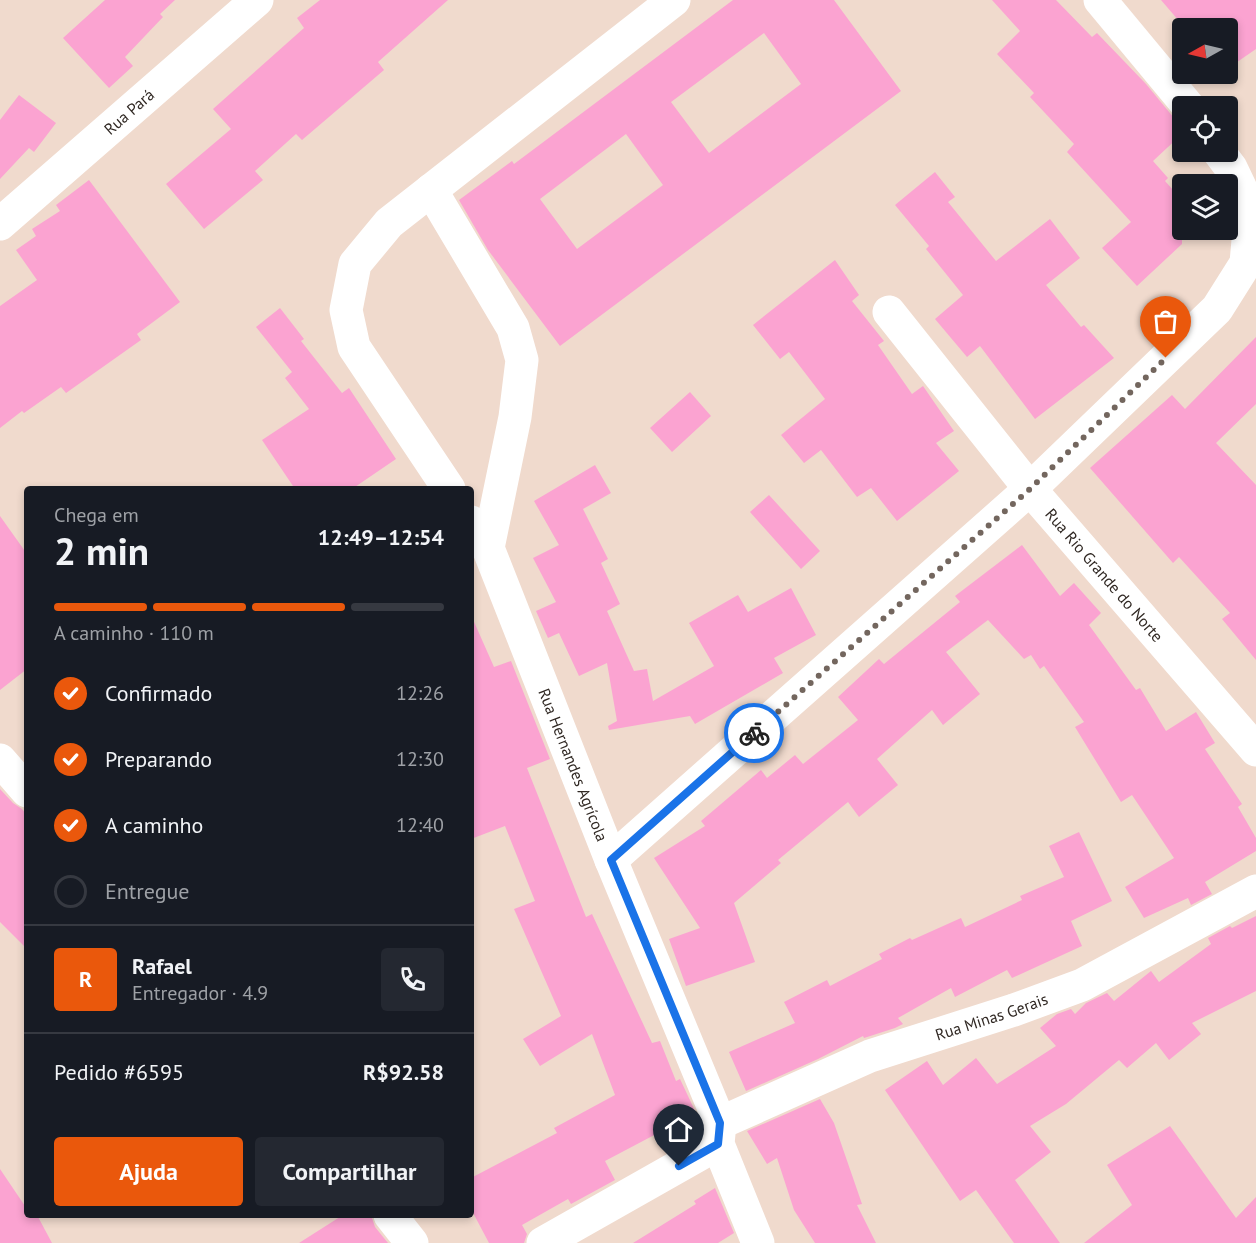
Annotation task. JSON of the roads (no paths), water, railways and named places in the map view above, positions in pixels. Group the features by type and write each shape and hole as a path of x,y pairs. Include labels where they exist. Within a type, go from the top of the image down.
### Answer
{"street":[{"name":"Rua Pará","path":"0,224 257,0"},
{"path":"447,486 354,347 346,310 355,264 389,223 674,0"},
{"path":"1100,0 1180,96"},
{"path":"611,860 1030,489 1217,309 1246,263 1249,229 1243,193 1226,162"},
{"path":"431,190 513,328 522,360 515,417 479,535"},
{"name":"Rua Rio Grande do Norte","path":"889,312 1030,489 1256,750"},
{"name":"Rua Hernandes Agrícola","path":"479,535 719,1133 758,1243"},
{"path":"0,760 24,788"},
{"name":"Rua Minas Gerais","path":"543,1243 719,1133 870,1056 1014,1010 1082,985 1256,891"},
{"path":"392,1218 412,1243"}]}
